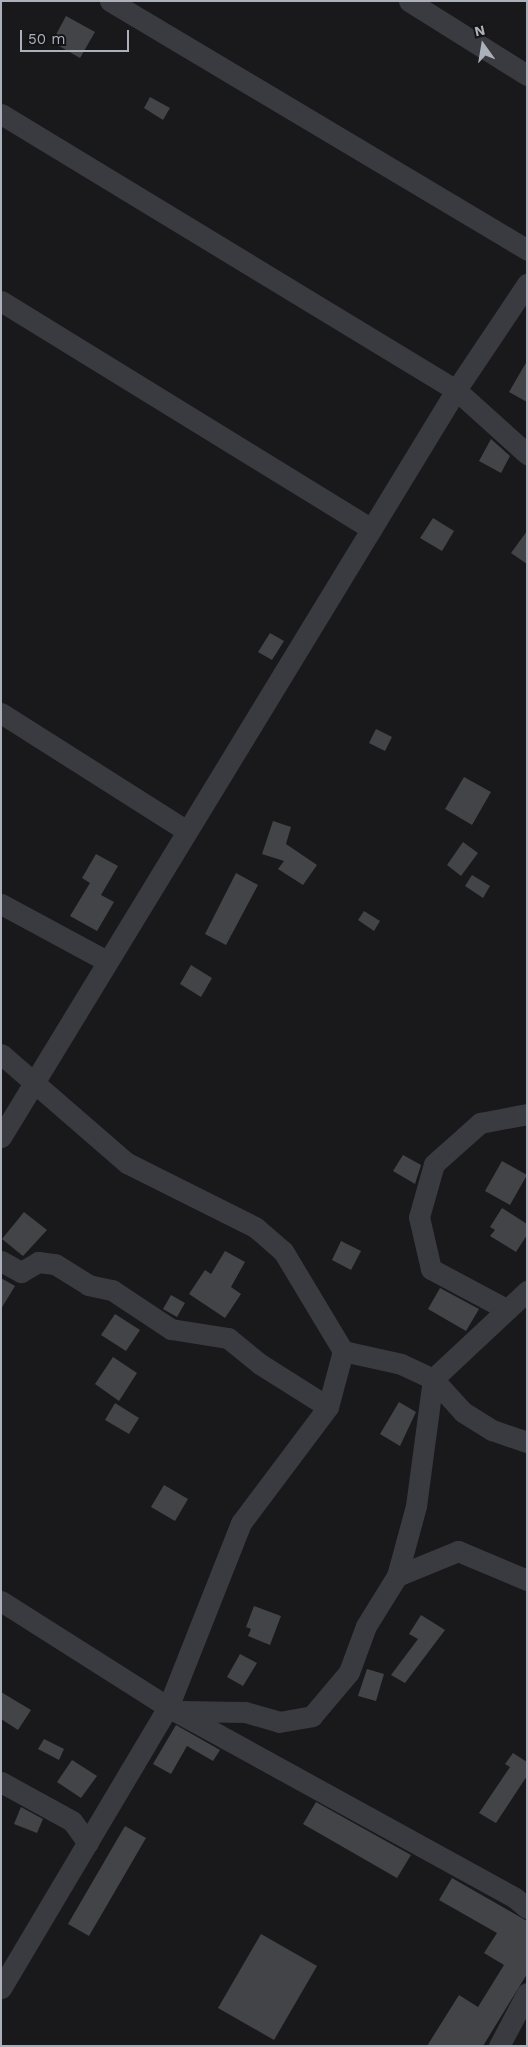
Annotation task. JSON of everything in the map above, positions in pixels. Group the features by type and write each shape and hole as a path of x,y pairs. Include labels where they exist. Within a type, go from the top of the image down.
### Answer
{"street":[{"path":"110,1 527,250"},
{"path":"409,1 527,75"},
{"path":"1,114 456,390 527,454"},
{"path":"1,1137 456,390 527,284"},
{"path":"1,301 371,529"},
{"path":"1,713 187,831"},
{"path":"1,904 107,961"},
{"path":"1,1054 127,1163 255,1227 283,1251 343,1351 328,1407 241,1523 172,1709 88,1842 1,1988"},
{"path":"506,1309 431,1268 419,1217 434,1164 480,1123 527,1114"},
{"path":"1,1261 21,1272 38,1262 55,1264 88,1284 112,1290 170,1329 228,1338 328,1407"},
{"path":"172,1709 245,1712 279,1722 312,1716 350,1672 366,1626 397,1576 416,1506 433,1379 527,1291"},
{"path":"343,1351 401,1364 433,1379 478,1421 492,1430 527,1442"},
{"path":"397,1576 458,1551 527,1580"},
{"path":"1,1601 172,1709 515,1898 527,1908"},
{"path":"1,1782 72,1821 88,1842"},
{"path":"499,2046 527,1993"}],"building":[{"path":"66,16 95,32 80,58 52,42"},
{"path":"150,97 170,108 163,120 144,108"},
{"path":"527,361 527,402 509,392"},
{"path":"491,439 510,456 501,473 479,461"},
{"path":"433,518 454,531 442,551 420,538"},
{"path":"527,531 527,564 511,553"},
{"path":"270,633 284,641 272,660 258,652"},
{"path":"376,729 392,737 385,751 369,743"},
{"path":"464,777 491,792 472,825 445,809"},
{"path":"273,821 291,827 286,844 317,865 303,885 278,869 284,861 262,854"},
{"path":"463,842 478,853 461,876 447,865"},
{"path":"96,854 118,866 101,895 114,902 97,931 70,916 90,883 82,878"},
{"path":"236,873 258,885 226,945 205,934"},
{"path":"472,875 490,886 483,898 465,886"},
{"path":"364,911 380,921 374,931 358,920"},
{"path":"191,965 212,978 201,997 180,984"},
{"path":"403,1155 421,1165 415,1184 393,1171"},
{"path":"502,1161 527,1175 510,1205 485,1191"},
{"path":"502,1208 527,1224 527,1235 516,1252 490,1236 495,1230 490,1227"},
{"path":"24,1212 47,1230 23,1256 2,1239"},
{"path":"341,1241 361,1251 351,1270 332,1260"},
{"path":"225,1251 245,1262 231,1287 241,1294 225,1318 189,1294 205,1270 211,1274"},
{"path":"1,1278 15,1286 1,1309"},
{"path":"440,1288 479,1309 466,1331 428,1309"},
{"path":"171,1295 185,1303 177,1317 163,1309"},
{"path":"115,1314 140,1330 126,1351 101,1335"},
{"path":"113,1357 137,1373 119,1401 95,1384"},
{"path":"399,1402 416,1412 400,1446 380,1434"},
{"path":"115,1403 139,1418 129,1434 105,1420"},
{"path":"164,1485 188,1499 175,1521 151,1507"},
{"path":"254,1606 281,1616 270,1645 248,1636 251,1629 246,1627"},
{"path":"421,1615 445,1630 405,1683 391,1675 418,1639 409,1634"},
{"path":"240,1654 257,1663 243,1686 227,1677"},
{"path":"367,1669 384,1674 376,1701 358,1696"},
{"path":"1,1692 31,1710 18,1730 1,1719"},
{"path":"176,1725 220,1750 213,1761 187,1746 171,1774 153,1764"},
{"path":"44,1739 64,1749 59,1760 38,1749"},
{"path":"513,1753 527,1762 527,1776 496,1823 479,1813 510,1767 505,1764"},
{"path":"72,1760 97,1776 81,1798 57,1782"},
{"path":"316,1802 411,1855 397,1878 303,1824"},
{"path":"21,1807 43,1819 37,1833 14,1824"},
{"path":"125,1826 146,1838 89,1936 68,1924"},
{"path":"452,1878 527,1921 527,1974 483,2046 427,2046 459,1995 478,2007 504,1965 484,1953 497,1933 439,1900"},
{"path":"261,1934 317,1966 274,2040 218,2008"}]}
